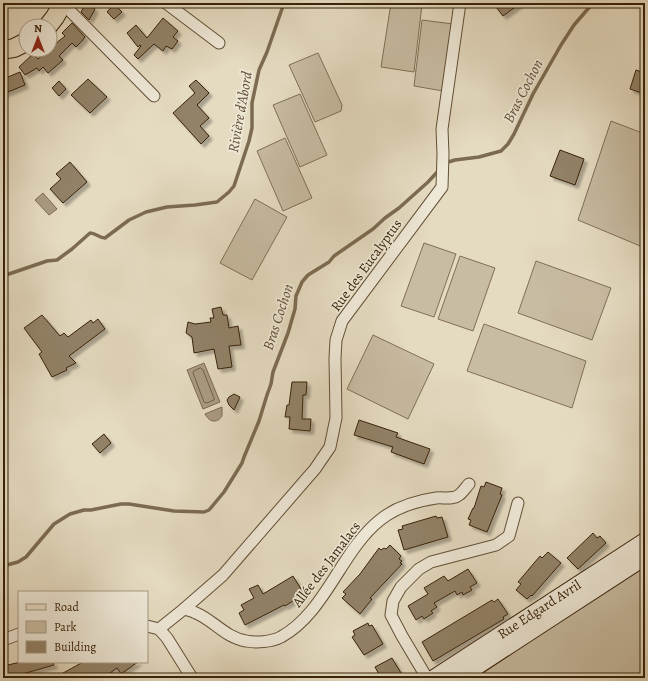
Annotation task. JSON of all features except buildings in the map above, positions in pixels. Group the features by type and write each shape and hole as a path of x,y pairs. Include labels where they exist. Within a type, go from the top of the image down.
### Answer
{"main road":[{"path":"54,18 62,3"},
{"path":"3,50 18,46"}],"street":[{"path":"62,3 154,96"},
{"path":"166,3 219,43"},
{"name":"Rue des Eucalyptus","path":"158,629 184,609 223,575 242,555 315,469 330,447 336,418 336,340 342,321 442,187 444,154 442,129 460,3"},
{"name":"Allée des Jamalacs","path":"184,609 196,613 229,635 244,641 269,641 280,637 309,614 364,536 380,520 400,507 437,498 459,496 469,484"},
{"path":"427,678 391,615 393,601 400,588 419,569 431,562 496,544 509,536 518,503"},
{"name":"Rue Edgard Avril","path":"434,678 645,541"},
{"name":"Rue Edgard Avril","path":"459,678 645,557"},
{"path":"148,626 158,629 167,638 192,678"},
{"path":"3,640 18,634"}],"green space":[{"path":"391,3 410,3 422,5 414,72 381,67"},
{"path":"422,20 453,24 443,91 414,86"},
{"path":"318,53 342,105 341,111 315,122 289,65"},
{"path":"300,94 327,155 300,167 273,105"},
{"path":"611,121 645,134 645,248 578,220"},
{"path":"285,138 312,198 283,211 257,151"},
{"path":"255,199 287,217 252,280 220,263"},
{"path":"424,243 456,254 434,317 401,306"},
{"path":"460,256 495,268 473,331 438,319"},
{"path":"536,261 611,288 592,340 518,313"},
{"path":"484,324 586,361 572,408 467,371"},
{"path":"373,335 434,364 408,419 347,389"},
{"path":"645,564 645,678 476,678"}],"water":[{"path":"43,193 57,209 49,215 35,200"},
{"path":"204,363 220,402 203,409 187,370"},
{"path":"222,407 222,416 218,420 213,421 205,414"}],"waterway":[{"name":"Rivière d'Abord","path":"3,276 47,261 57,260 90,233 105,238 129,220 146,212 167,207 217,202 229,192 234,186 249,141 252,128 252,103 259,70 267,52 284,3"},
{"name":"Bras Cochon","path":"445,163 455,160 479,157 501,151 508,144 533,94 561,45 574,25 593,3"},
{"name":"Bras Cochon","path":"3,566 18,562 26,557 54,524 70,514 84,510 121,504 174,511 204,512 209,510 224,492 242,463 259,421 271,384 273,372 288,333 295,309 296,296 302,282 308,275 329,262 334,256 373,229 399,208 440,169"}]}
